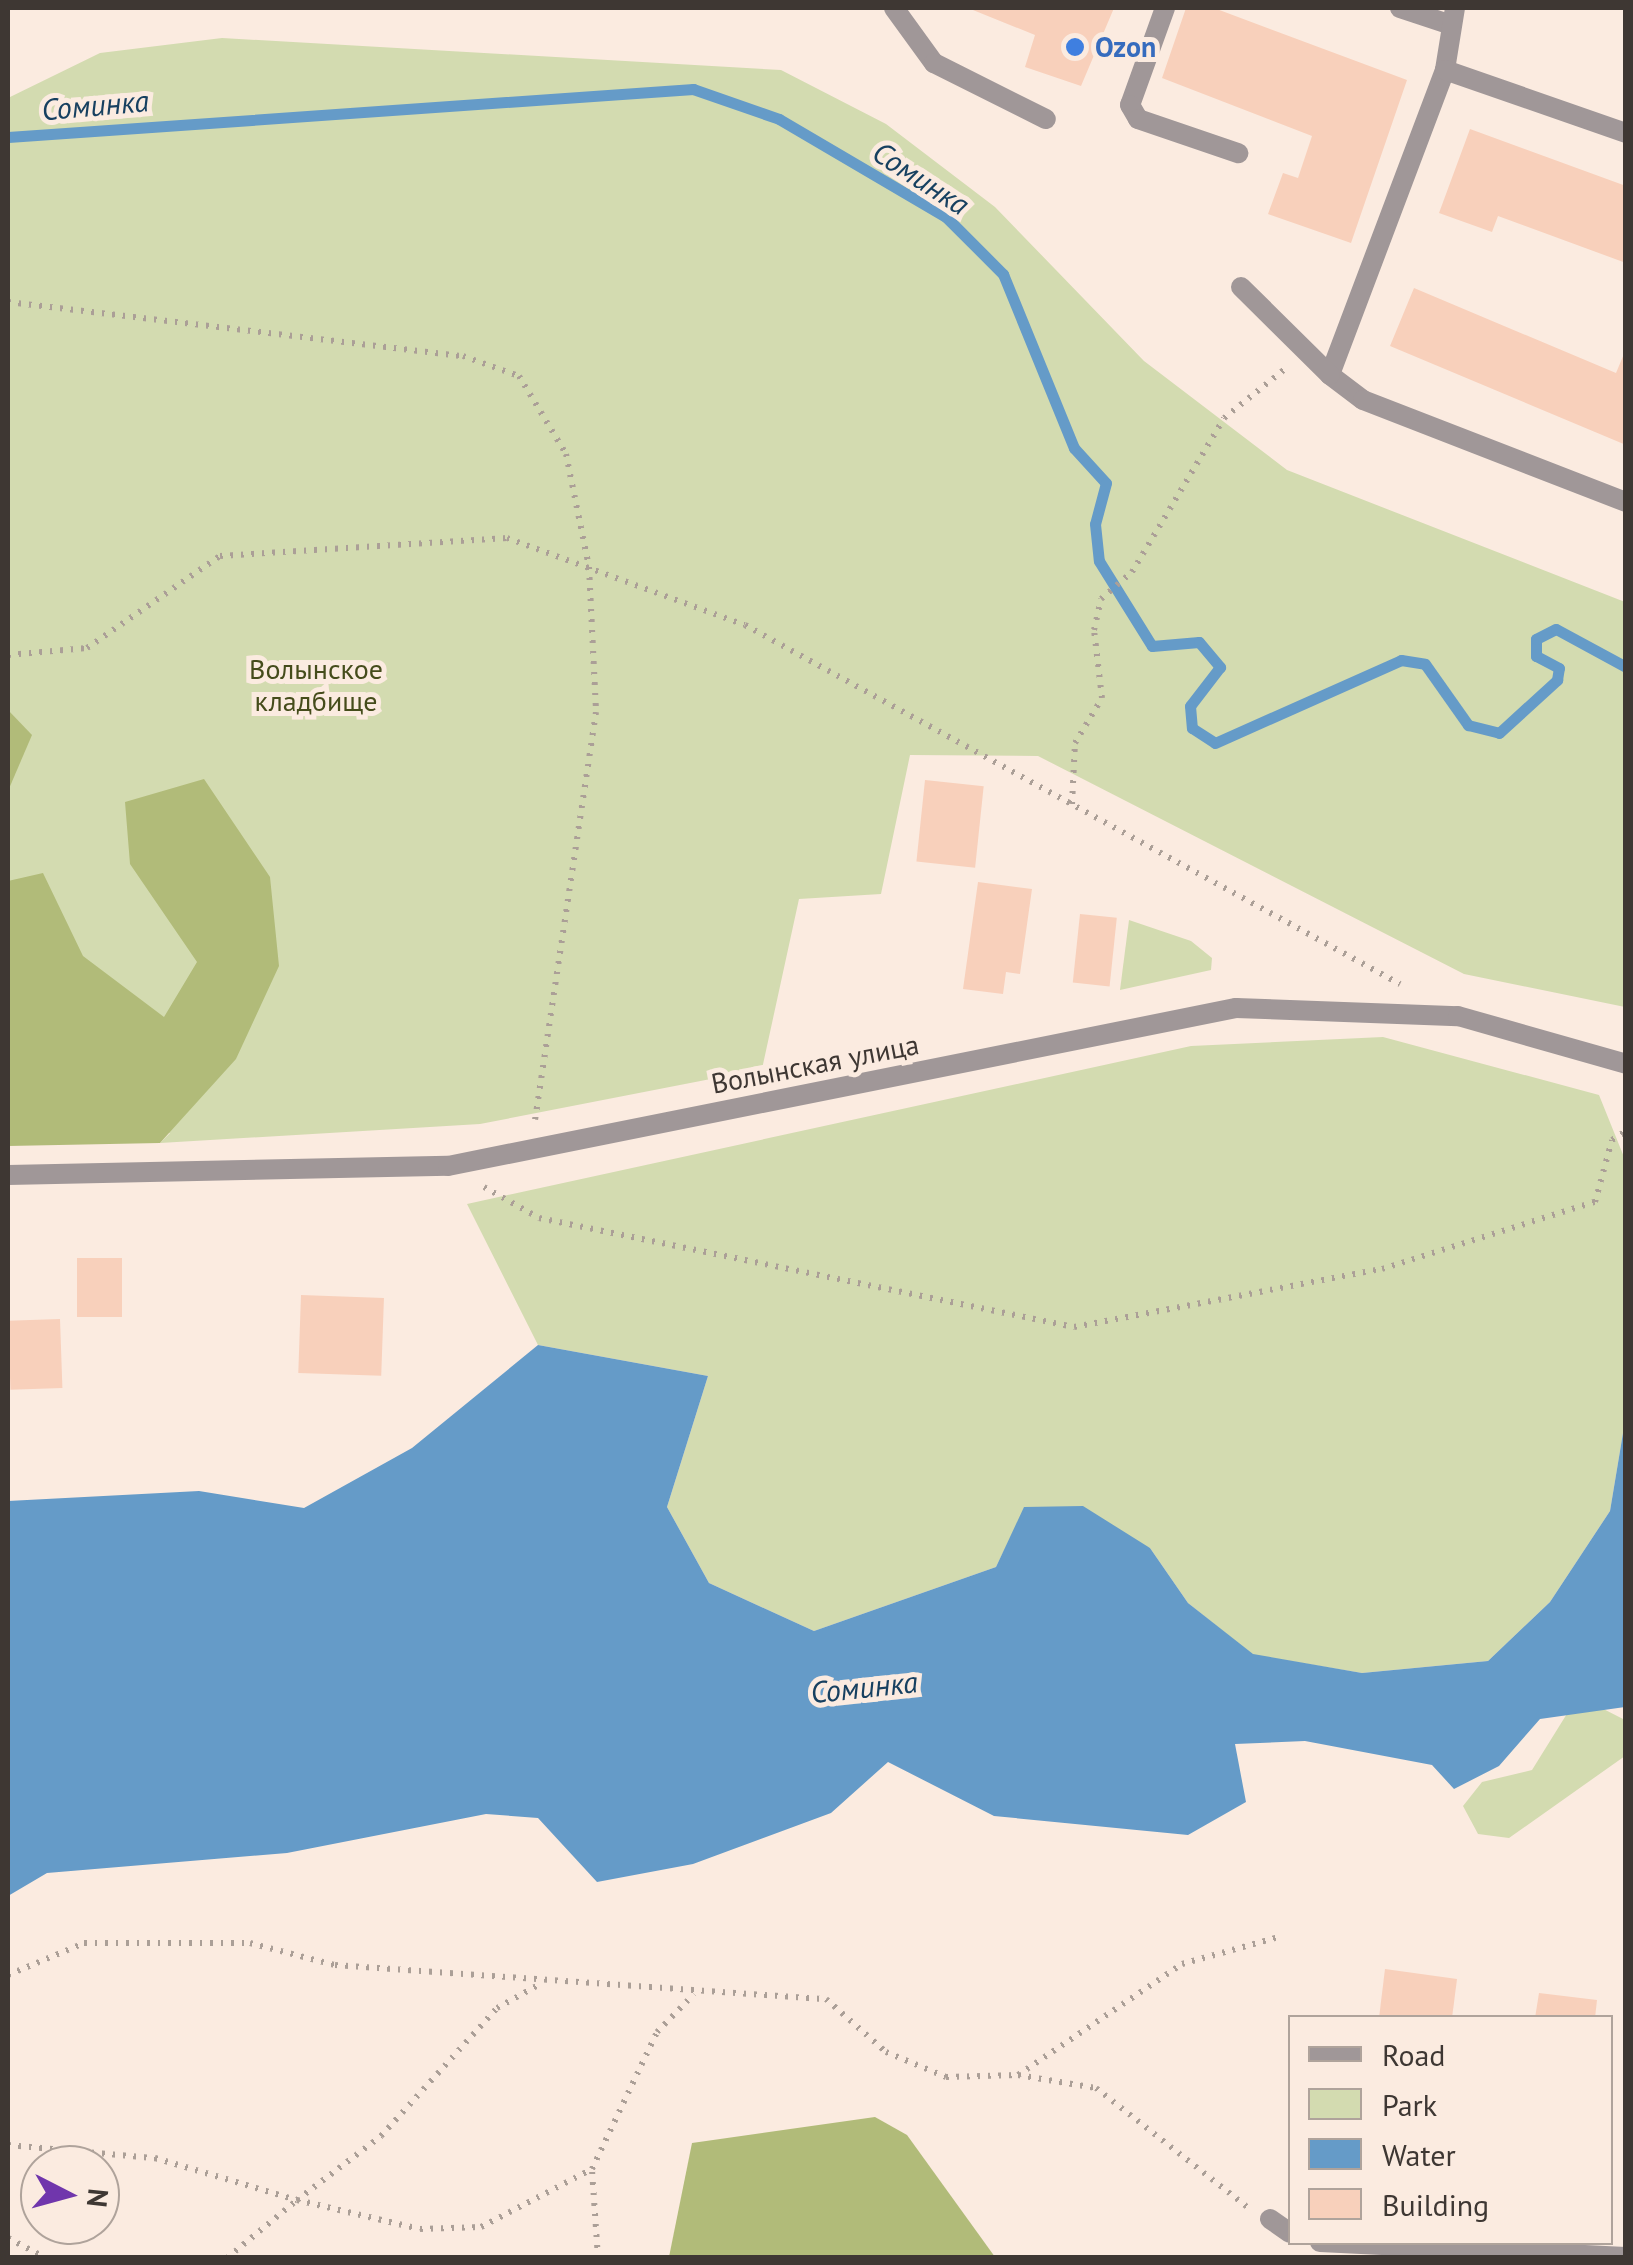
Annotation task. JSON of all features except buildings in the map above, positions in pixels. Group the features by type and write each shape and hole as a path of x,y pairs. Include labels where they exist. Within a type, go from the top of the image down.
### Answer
{"street":[{"path":"894,8 934,63 1046,119"},
{"path":"1166,8 1130,106 1138,119 1238,154"},
{"path":"1330,375 1445,70 1450,15 1400,8"},
{"path":"1445,70 1626,134"},
{"path":"1241,287 1330,375 1363,400 1626,502"},
{"name":"Волынская улица","path":"8,1176 448,1166 1236,1008 1458,1016 1626,1064"},
{"path":"1270,2219 1288,2232"},
{"path":"1381,2245 1626,2257"}],"path":[{"path":"8,302 463,356 519,376 566,454 588,567 596,712 530,1150"},
{"path":"1072,804 1075,743 1102,698 1094,630 1102,599 1132,572 1224,418 1283,369 1330,375"},
{"path":"8,655 88,648 220,556 508,538 745,624 1408,989"},
{"path":"448,1166 539,1218 1074,1327 1382,1269 1595,1202 1612,1140 1626,1131"},
{"path":"1018,2075 1182,1964 1279,1937"},
{"path":"8,1975 84,1943 250,1943 335,1965 540,1984 826,1999 886,2052 946,2078 1018,2075 1096,2088 1136,2113 1220,2193 1270,2219"},
{"path":"226,2258 381,2136 497,2008 540,1984"},
{"path":"598,2258 592,2169 656,2032 695,1994"},
{"path":"8,2146 155,2158 297,2200 420,2229 481,2227 592,2169"},
{"path":"8,2238 46,2258"}],"green space":[{"name":"Волынское кладбище","path":"222,38 781,70 886,124 995,207 1144,361 1287,470 1625,602 1625,1007 1464,974 1038,756 910,755 881,894 799,899 762,1069 480,1124 160,1143 170,1133 8,1135 8,98 100,53"},
{"path":"8,710 32,735 8,791"},
{"path":"204,779 270,877 279,966 236,1059 160,1143 8,1146 8,881 43,873 83,956 164,1017 197,962 130,864 125,802"},
{"path":"1129,920 1191,941 1212,958 1211,970 1120,990"},
{"path":"1383,1037 1599,1095 1626,1162 1625,1421 1610,1511 1550,1602 1488,1661 1362,1673 1253,1655 1188,1603 1150,1548 1025,1507 996,1567 814,1631 709,1583 667,1507 708,1376 538,1345 467,1204 1191,1046"},
{"path":"1578,1696 1625,1720 1625,1756 1509,1838 1478,1834 1463,1806 1482,1782 1532,1770"},
{"path":"875,2117 907,2135 995,2257 669,2257 692,2143"}],"water":[{"path":"538,1345 708,1376 667,1507 709,1583 814,1631 996,1567 1024,1507 1083,1506 1150,1548 1188,1603 1253,1654 1362,1673 1488,1661 1550,1602 1610,1511 1625,1421 1625,1707 1540,1719 1499,1766 1454,1789 1432,1765 1305,1741 1235,1744 1246,1802 1188,1835 994,1816 888,1762 831,1813 693,1864 597,1882 538,1818 486,1814 287,1853 47,1873 8,1896 8,1501 199,1491 304,1508 412,1448"}],"waterway":[{"name":"Соминка","path":"8,137 693,89 779,119 946,217 1003,274 1074,448 1106,483 1095,524 1099,561 1152,646 1199,642 1220,667 1190,706 1192,728 1215,743 1401,660 1425,664 1468,725 1499,733 1557,680 1559,668 1536,656 1536,639 1556,629 1626,667"}],"place":[{"name":"Ozon","path":"1075,47"}]}
